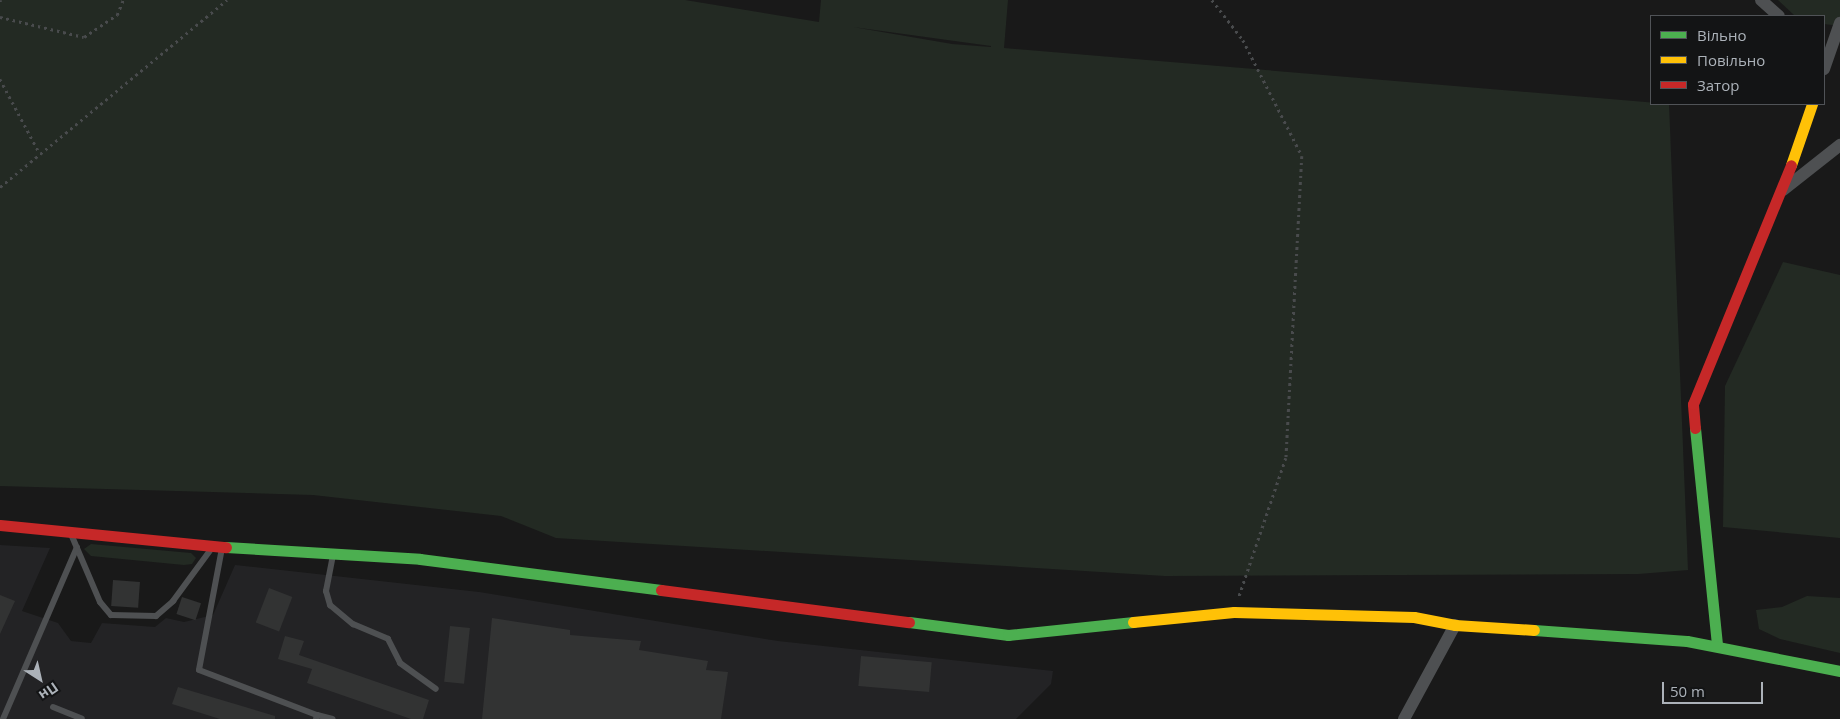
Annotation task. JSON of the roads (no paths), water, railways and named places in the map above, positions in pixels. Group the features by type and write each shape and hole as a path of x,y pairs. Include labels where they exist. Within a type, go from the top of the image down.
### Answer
{"street":[{"path":"1761,0 1777,15"},
{"path":"1825,66 1840,23"},
{"path":"1717,646 1693,404 1783,190 1812,105"},
{"path":"1783,190 1840,145"},
{"path":"0,525 70,530 218,547 430,560 1008,635 1234,612 1414,617 1455,625 1717,646 1840,671"},
{"path":"1404,719 1455,625"}],"lane":[{"path":"70,530 100,602 111,615 156,616 173,600 218,547"},
{"path":"3,719 76,547"},
{"path":"218,547 199,670 316,717 333,719"},
{"path":"333,554 326,592 330,605 353,624 388,639 400,663 424,684 436,689"},
{"path":"53,708 82,719"}]}
